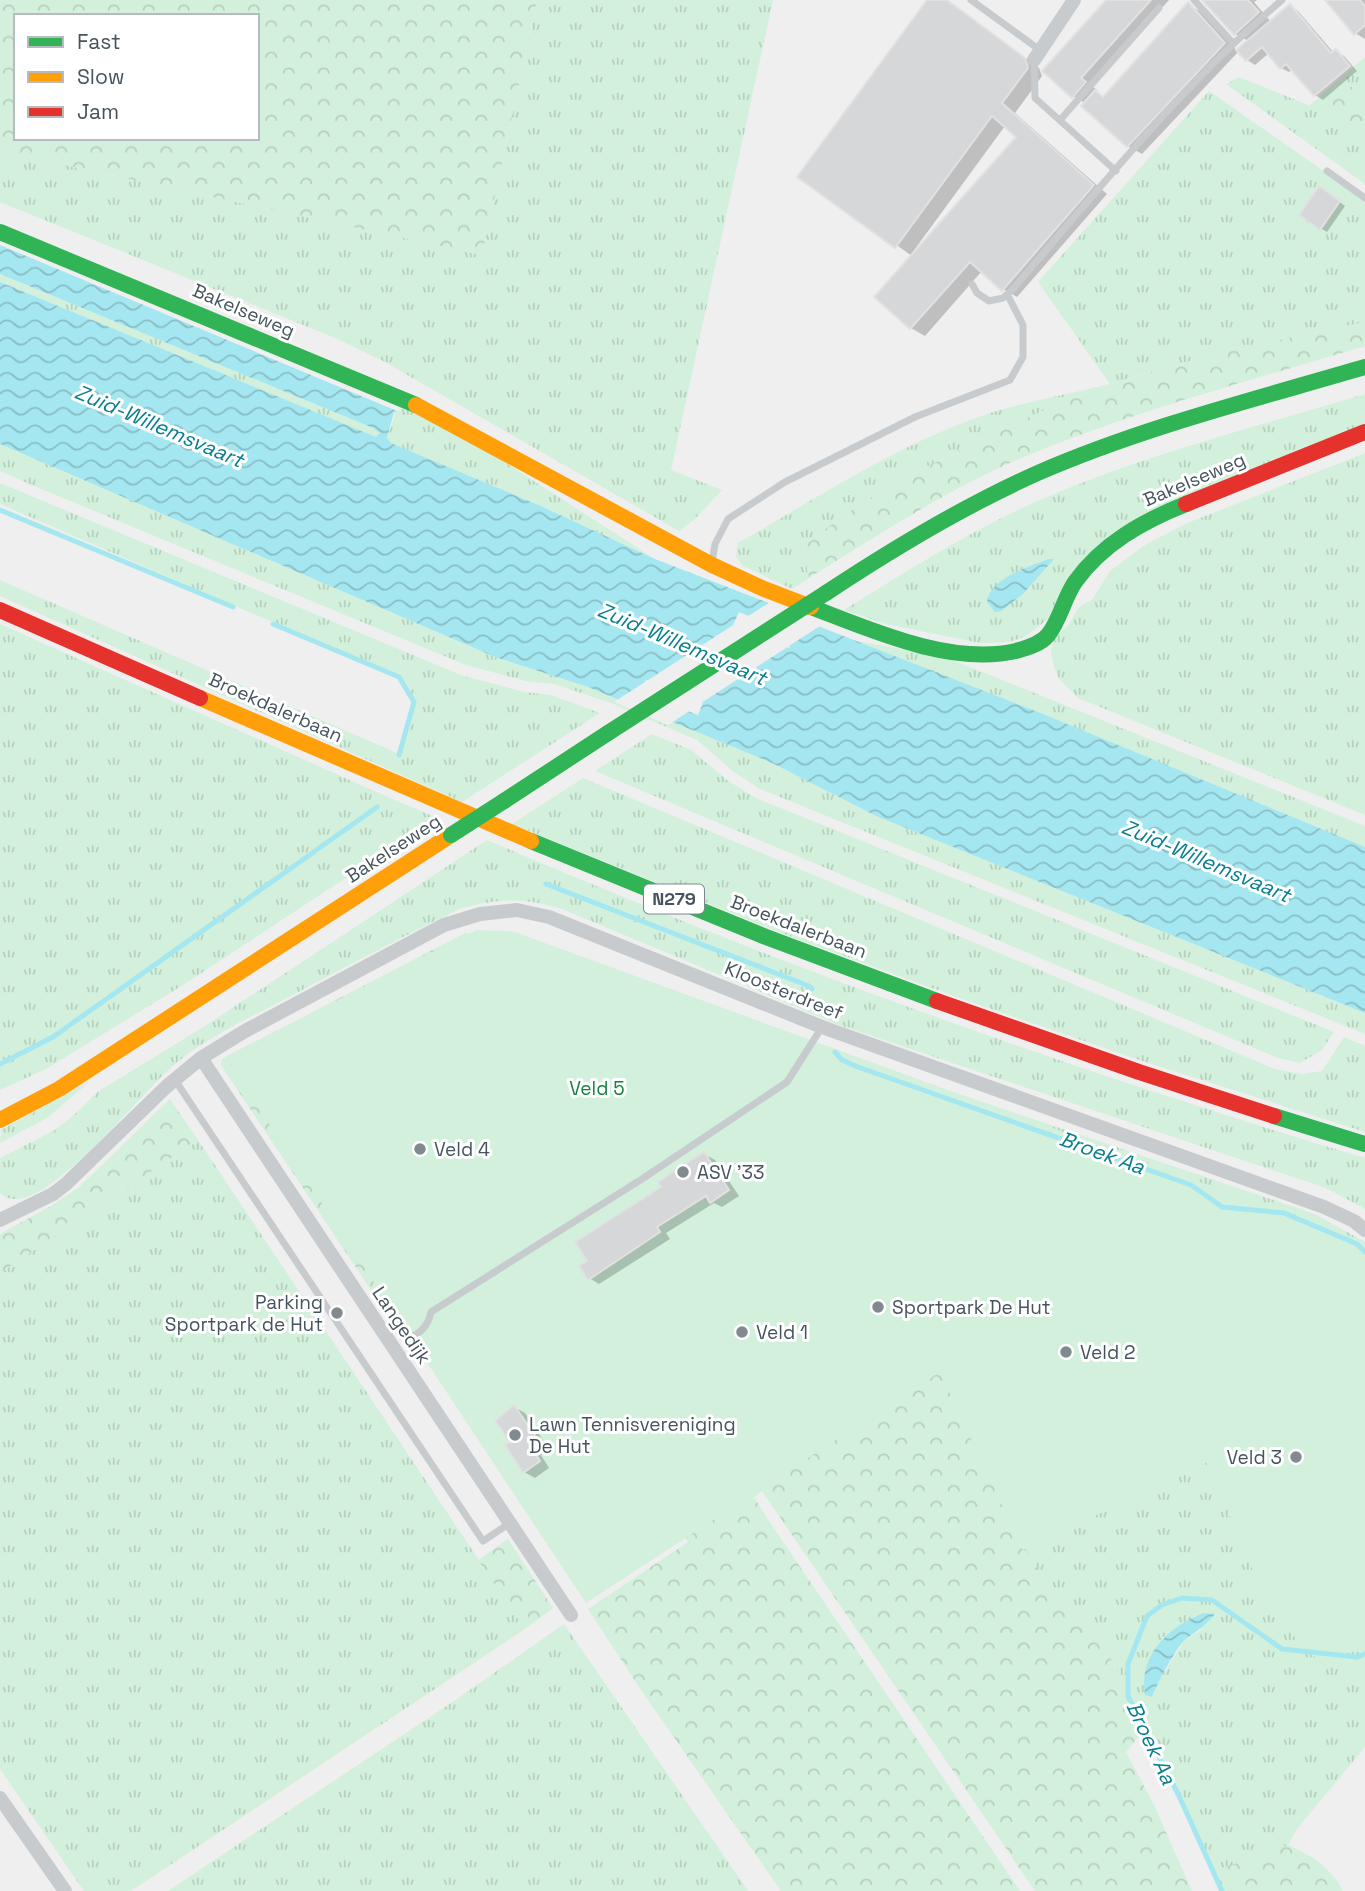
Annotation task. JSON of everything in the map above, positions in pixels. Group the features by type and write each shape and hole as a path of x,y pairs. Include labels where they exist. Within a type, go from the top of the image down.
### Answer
{"street":[{"path":"1037,55 1074,0"},
{"name":"Bakelseweg","path":"0,232 408,401 712,565 764,589 896,639 978,656 1002,654 1035,645 1048,635 1074,583 1104,548 1155,516 1365,432"},
{"name":"Bakelseweg","path":"0,1120 59,1089 608,733 948,518 1068,460 1172,424 1365,367"},
{"name":"Broekdalerbaan","path":"0,610 505,830 765,936 969,1013 1266,1115 1365,1144"},
{"name":"Kloosterdreef","path":"0,1220 66,1184 175,1079 201,1058 245,1031 444,925 480,914 517,910 549,917 822,1027 1324,1207 1354,1221 1365,1230"},
{"name":"Langedijk","path":"201,1058 571,1615"},
{"path":"0,1798 65,1891"}],"lane":[{"path":"971,0 1037,55 1035,98 1116,171"},
{"path":"1194,0 1233,43"},
{"path":"972,284 977,293 989,301 1003,298 1233,43 1282,0"},
{"path":"1060,120 1159,8"},
{"path":"1327,171 1365,198"},
{"path":"712,565 715,544 728,519 785,482 915,417 1010,380 1023,357 1023,325 1007,294"},
{"path":"407,1340 429,1323 431,1312 667,1163 787,1082 822,1027"},
{"path":"175,1079 483,1541 510,1523"}],"green space":[{"path":"0,0 537,0 482,255 0,151"},
{"path":"537,0 773,0 671,470 722,490 695,519 679,531 383,361 335,338 0,202 0,151 482,255"},
{"path":"1365,57 1365,97 1340,78"},
{"path":"1239,77 1335,116 1365,135 1365,184 1226,84"},
{"path":"1340,78 1365,97 1365,135 1335,117 1309,106"},
{"path":"1209,91 1365,200 1365,322 1174,365 1073,398 1017,423 899,482 820,533 803,548 809,578 792,589 743,566 736,557 738,543 907,447 982,416 1110,384 1038,282"},
{"path":"0,274 373,428 379,431 379,436 376,438 0,282"},
{"path":"1365,322 1365,346 1155,409 1031,454 945,495 809,578 803,548 839,519 878,493 919,471 1035,414 1073,398 1174,365"},
{"path":"1365,394 1365,425 1143,514 1047,620 1026,636 1010,642 980,643 886,624 844,610 969,535 1047,497 1164,454"},
{"path":"409,406 422,409 655,559 543,507 390,443 387,438 394,412"},
{"path":"0,444 495,657 588,687 772,763 876,816 1365,1013 1365,1034 760,789 734,772 697,740 611,703 554,684 526,681 466,665 34,486 0,471"},
{"path":"1365,453 1365,815 1078,698 1059,679 1051,652 1054,637 1068,626 1079,607 1092,600 1110,571 1145,545 1185,524"},
{"path":"0,483 461,675 524,692 551,695 600,713 462,802 0,596 0,580 397,753 408,732 412,705 397,676 0,504"},
{"path":"0,624 437,818 180,987 46,1069 0,1090"},
{"path":"857,641 945,657 1365,826 1365,847"},
{"path":"652,734 691,750 727,780 756,798 1334,1032 1322,1050 1300,1063 1278,1058 595,771"},
{"path":"583,778 1275,1069 1302,1074 1322,1071 1344,1037 1365,1046 1365,1132 1139,1060 965,1000 789,936 512,824"},
{"path":"487,840 703,929 922,1012 1142,1088 1365,1158 1365,1209 1326,1188 839,1025 562,909 512,900 462,908 224,1031 176,1063 74,1166 53,1182 35,1194 19,1199 0,1193 0,1158 55,1130 99,1091 205,1026"},
{"name":"Sportpark De Hut","path":"476,930 512,931 1365,1242 1365,1650 1316,1658 1271,1614 1208,1462 1023,1550 940,1372 586,1603 225,1057"},
{"path":"467,932 469,950 437,1317 417,1359 221,1065 222,1059"},
{"path":"861,1061 1315,1214 1365,1242 1365,1747 1297,1829 1288,1845 1283,1849 1211,1872 1172,1785 1129,1703 1116,1668 1095,1638 1042,1578 1023,1544","holes":["1204,1628 1184,1641 1158,1682 1152,1696 1163,1637"]},
{"path":"89,1082 47,1118 0,1143 1,1130"},
{"path":"170,1099 198,1140 0,1273 0,1234 79,1187"},
{"path":"826,1108 1023,1544 1043,1579 1105,1647 1126,1688 1129,1703 1143,1731 1126,1752 1154,1805 1192,1891 1035,1891 762,1491 754,1497 771,1524 1020,1891 781,1891 588,1609 688,1542 663,1501"},
{"path":"198,1140 525,1629 131,1891 84,1891 0,1769 0,1273"},
{"path":"508,1539 553,1608 525,1629 478,1560"},
{"path":"564,1624 748,1891 168,1891 457,1699"},
{"path":"1288,1845 1320,1863 1343,1891 1219,1891 1211,1872"}],"water":[{"name":"Zuid-Willemsvaart","path":"0,245 397,411 394,412 387,438 391,443 543,507 655,559 1043,714 1365,847 1365,1013 876,816 772,763 588,687 495,657 0,444 0,282 376,437 380,433 0,274","holes":["739,612 794,635 789,648 733,625","646,680 703,703 698,715 641,693"]},
{"path":"1054,559 1022,595 1001,611 995,612 987,602 995,586 1021,570"},
{"path":"1204,1613 1215,1614 1182,1643 1152,1697 1145,1695 1146,1667 1151,1655 1168,1634"}],"pier":[{"path":"772,601 823,624 698,705 648,684 645,691 691,710 668,725 614,702 738,622 787,644 790,637 745,618"}],"building":[{"path":"927,0 947,0 1025,58 1028,68 1002,103 1094,185 1002,291 970,262 910,329 874,297 1016,137 992,116 895,248 797,177"},
{"path":"1106,0 1151,0 1081,78 1086,82 1072,98 1042,71"},
{"path":"1202,0 1248,0 1259,12 1234,35"},
{"path":"1325,0 1360,0 1365,6 1365,25 1354,35"},
{"path":"1188,2 1225,43 1127,147 1081,106 1095,90 1103,97"},
{"path":"1290,4 1331,53 1336,49 1350,66 1314,96 1286,64 1280,69 1262,47 1246,61 1236,50"},
{"path":"1319,186 1340,201 1320,230 1299,215"},
{"path":"704,1152 729,1190 710,1203 706,1196 657,1227 660,1232 588,1280 579,1266 587,1261 575,1242 661,1187 658,1182"},
{"path":"514,1405 540,1443 531,1448 540,1461 523,1473 505,1445 510,1442 495,1421"}],"waterway":[{"path":"0,510 233,607"},
{"path":"273,624 399,677 414,702 399,755"},
{"path":"0,1064 53,1037 377,807"},
{"path":"546,884 812,989"},
{"name":"Broek Aa","path":"835,1052 842,1060 858,1067 1191,1185 1222,1207 1284,1213 1357,1244 1365,1252"},
{"name":"Broek Aa","path":"1222,1891 1179,1796 1128,1696 1128,1664 1147,1616 1162,1605 1182,1598 1212,1600 1282,1649 1357,1657 1365,1654"}],"traffic: fast":[{"path":"0,232 416,405"},
{"path":"826,593 930,528 984,498 1040,472 1160,427 1365,367"},
{"path":"811,607 885,635 938,650 965,654 1016,651 1038,643 1048,635 1075,582 1098,556 1139,526 1186,504"},
{"path":"608,733 826,593"},
{"path":"504,801 608,733"},
{"path":"451,835 504,801"},
{"path":"531,841 766,937 937,1001"},
{"path":"1274,1116 1365,1144"}],"traffic: slow":[{"path":"416,405 712,565 811,607"},
{"path":"200,698 531,841"},
{"path":"0,1120 59,1089 451,835"}],"traffic: jam":[{"path":"1186,504 1365,432"},
{"path":"0,610 200,698"},
{"path":"937,1001 1274,1116"}],"place":[{"name":"Veld 4","path":"420,1149"},
{"name":"ASV '33","path":"683,1172"},
{"name":"Sportpark De Hut","path":"878,1307"},
{"name":"Parking Sportpark de Hut","path":"337,1313"},
{"name":"Veld 1","path":"742,1332"},
{"name":"Veld 2","path":"1066,1352"},
{"name":"Lawn Tennisvereniging De Hut","path":"515,1435"},
{"name":"Veld 3","path":"1296,1457"}],"park label":[{"name":"Veld 5","path":"597,1088"}]}
